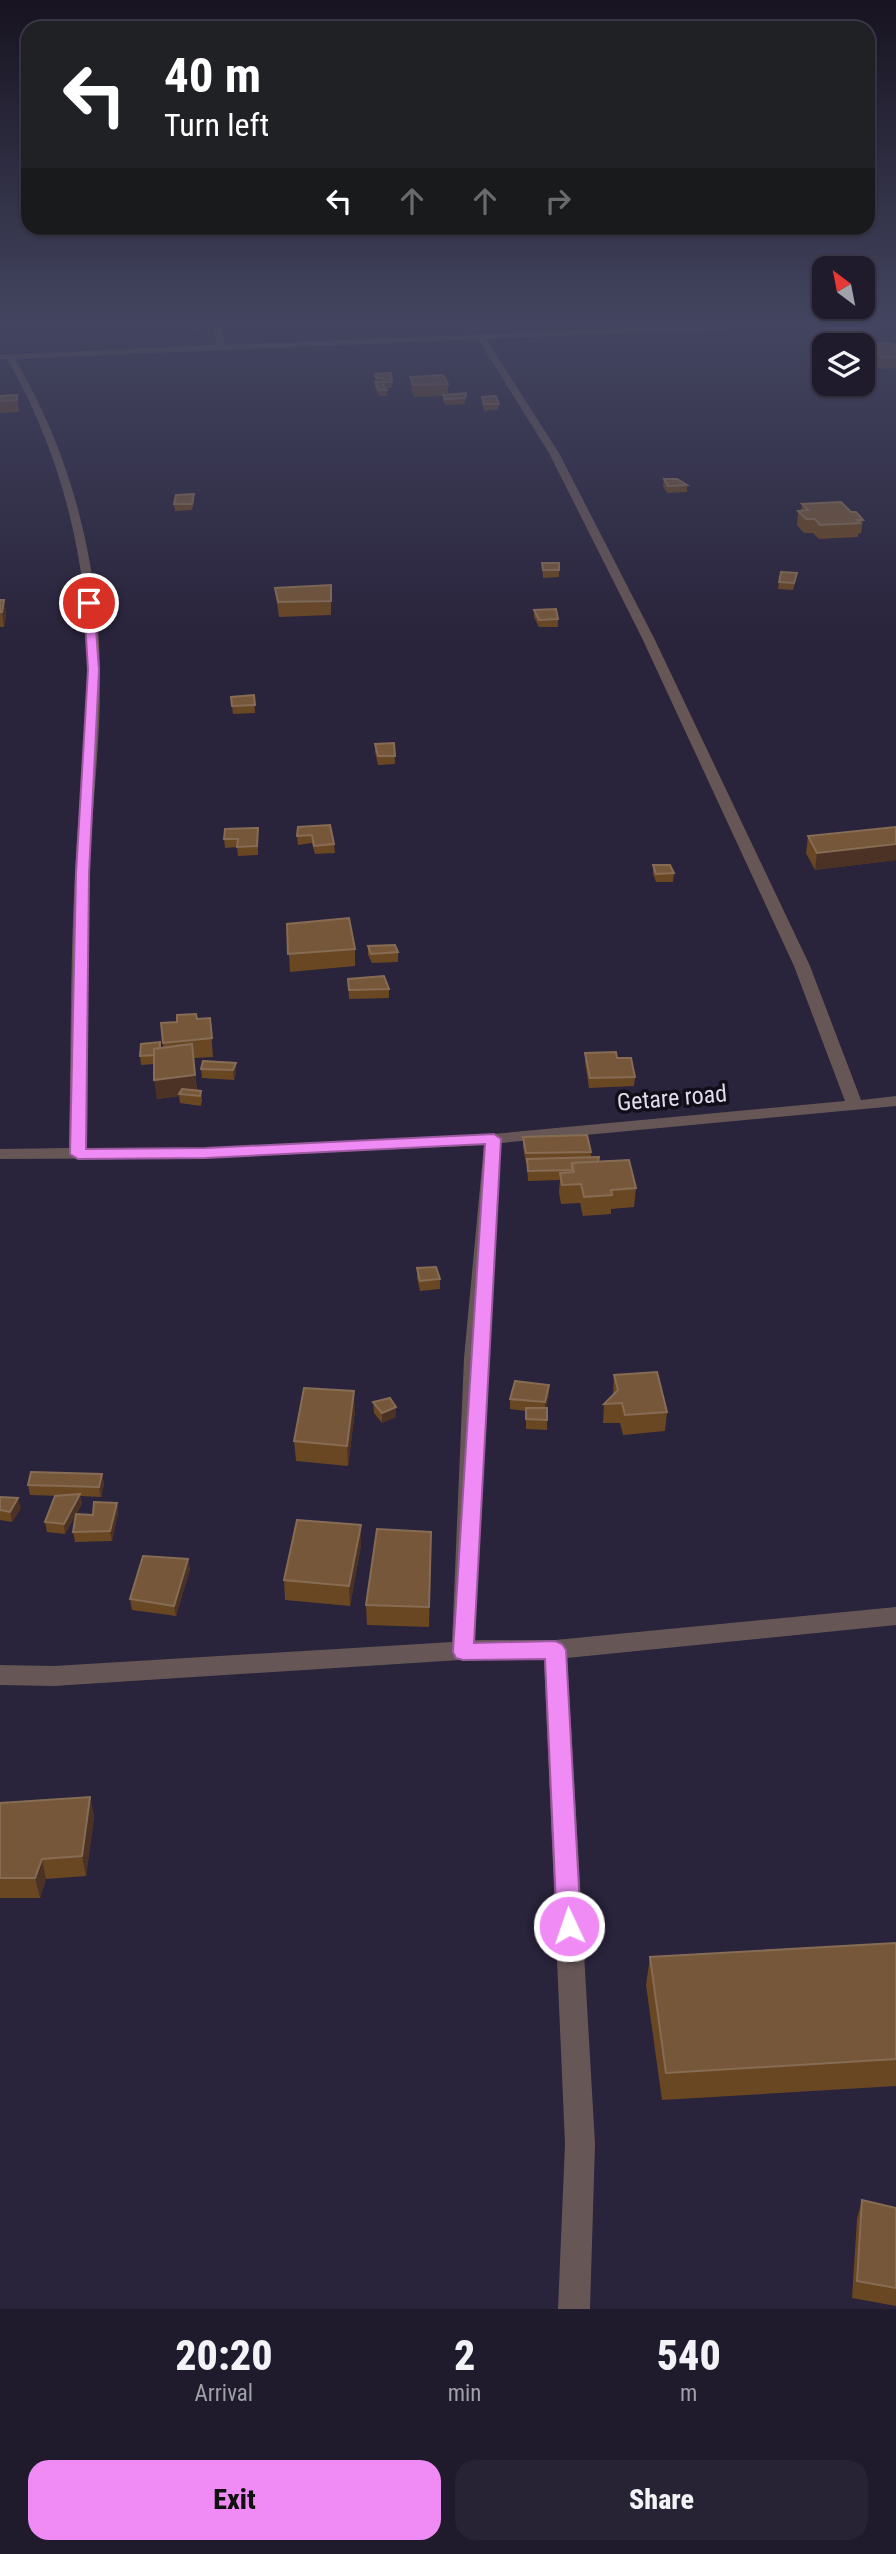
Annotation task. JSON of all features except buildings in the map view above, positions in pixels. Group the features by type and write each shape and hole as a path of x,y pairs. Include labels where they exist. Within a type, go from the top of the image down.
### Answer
{"street":[{"path":"46,429 75,520 87,581 94,670 82,874 78,1154"},
{"path":"539,429 554,453 648,638 802,966 855,1105"},
{"path":"0,1154 206,1153 494,1139 706,1122 896,1101"},
{"path":"463,1652 494,1139"},
{"path":"463,1652 555,1650 896,1614"},
{"path":"0,1675 54,1676 463,1652 896,1614"},
{"path":"555,1650 580,2144 573,2309"}],"route":[{"path":"89,603 94,670 82,874 78,1154 206,1153 494,1139 463,1652 555,1650 569,1926"}]}
